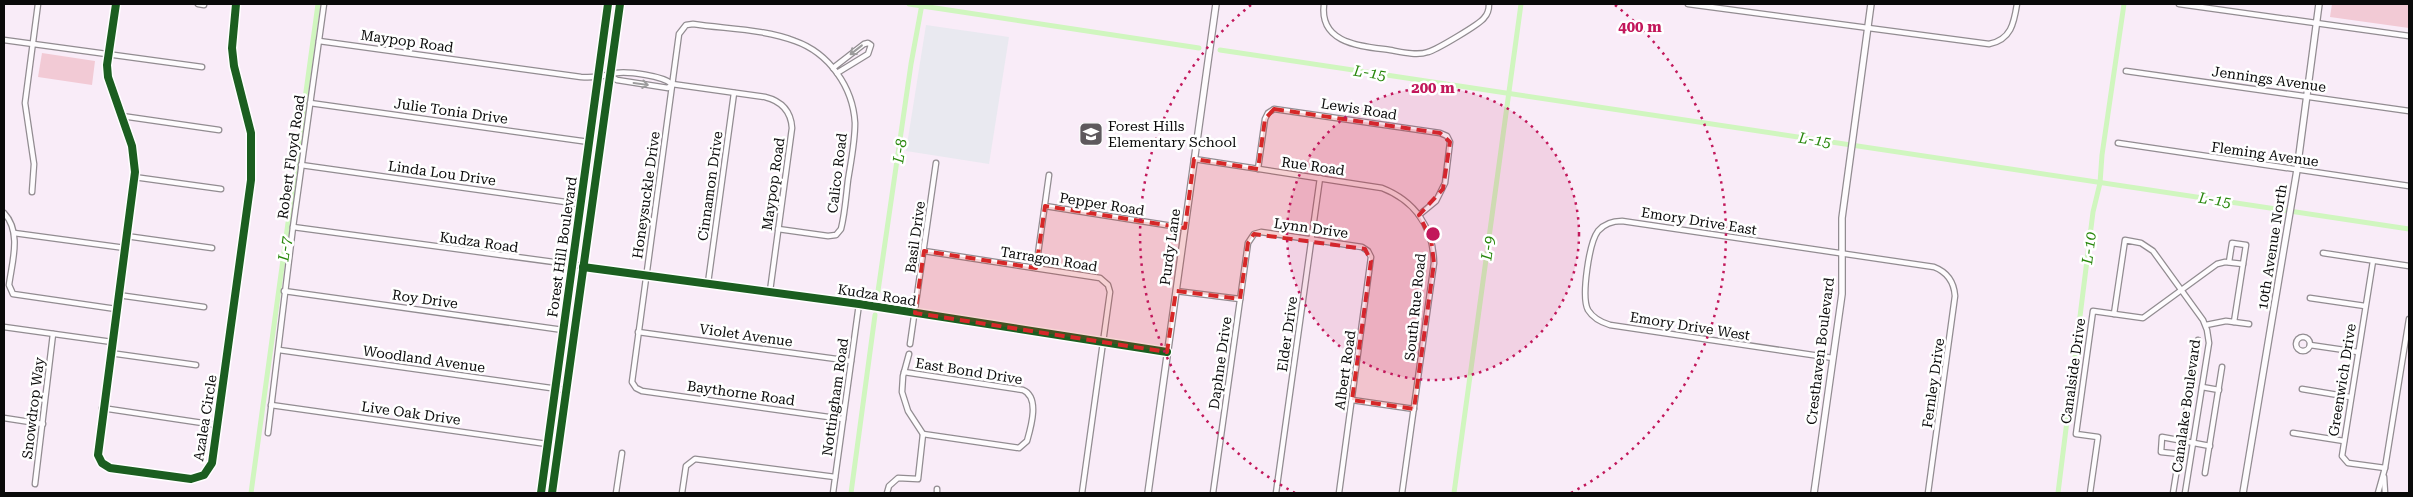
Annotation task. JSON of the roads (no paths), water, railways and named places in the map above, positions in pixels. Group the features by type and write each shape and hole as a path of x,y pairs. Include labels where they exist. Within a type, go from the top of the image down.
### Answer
{"main road":[{"name":"Forest Hill Boulevard","path":"541,493 598,78 606,4"},
{"name":"Forest Hill Boulevard","path":"552,493 620,4"}],"street":[{"path":"32,192 34,164 25,103 38,4"},
{"name":"Azalea Circle","path":"116,4 109,54 108,77 134,154 134,177 97,452 100,460 110,468 191,479 198,478 207,472 212,463 251,180 251,133 234,66 232,48 236,4"},
{"name":"Robert Floyd Road","path":"268,433 292,228 324,4"},
{"name":"Purdy Lane","path":"1148,493 1214,4"},
{"path":"1324,4 1322,14 1326,24 1335,35 1346,43 1412,53 1428,52 1483,20 1489,4"},
{"path":"1688,4 1989,44 2003,39 2010,32 2017,4"},
{"name":"Cresthaven Boulevard","path":"1814,493 1842,294 1842,218 1871,4"},
{"path":"2179,4 2409,36"},
{"name":"10th Avenue North","path":"2243,493 2292,203 2319,4"},
{"name":"Calico Road","path":"679,34 683,27 693,24 786,38 814,50 837,73 850,99 855,133 842,226 836,235 828,236 778,230"},
{"name":"Honeysuckle Drive","path":"636,388 632,378 679,34"},
{"path":"4,40 202,67"},
{"name":"Maypop Road","path":"319,40 598,78 610,76 614,73 632,74 666,79 672,84 776,100 787,110 791,120 792,132 770,291"},
{"path":"833,68 864,44 868,43 871,46 868,54 837,73"},
{"name":"Jennings Avenue","path":"2126,71 2409,111"},
{"name":"Maypop Road","path":"610,76 617,80 668,88 672,84"},
{"name":"Cinnamon Drive","path":"708,283 734,93"},
{"name":"Julie Tonia Drive","path":"310,103 589,142"},
{"name":"Lewis Road","path":"1258,169 1265,119 1268,113 1278,109 1440,133 1447,136 1450,146 1443,189 1436,202 1419,215"},
{"path":"122,116 219,130"},
{"name":"Fleming Avenue","path":"2118,143 2409,186"},
{"name":"Rue Road","path":"1194,159 1386,190 1404,200 1419,215"},
{"name":"Basil Drive","path":"910,344 936,162"},
{"name":"Linda Lou Drive","path":"301,165 580,204"},
{"path":"1036,268 1049,175"},
{"path":"134,177 221,189"},
{"name":"Elder Drive","path":"1276,493 1320,178"},
{"name":"Pepper Road","path":"1045,206 1185,228"},
{"path":"4,213 11,222 14,233 9,285 13,294 116,309"},
{"name":"South Rue Road","path":"1402,493 1434,263 1431,239 1419,215"},
{"name":"Emory Drive East","path":"1588,272 1595,236 1605,225 1618,221 1934,267 1949,277"},
{"name":"Kudza Road","path":"292,228 770,291 1167,352"},
{"name":"Lynn Drive","path":"1251,236 1261,232 1362,247 1368,251"},
{"path":"14,233 125,248"},
{"path":"126,236 212,248"},
{"name":"Daphne Drive","path":"1213,493 1248,243 1251,236"},
{"name":"Canalake Boulevard","path":"2114,314 2125,240 2141,243 2151,248 2206,325 2208,342 2185,493"},
{"path":"2229,262 2232,243 2246,245 2234,322"},
{"name":"Tarragon Road","path":"924,251 1100,278 1106,282 1110,292 1082,493"},
{"name":"Albert Road","path":"1339,493 1372,261 1368,251"},
{"path":"2323,254 2409,266"},
{"name":"Greenwich Drive","path":"2373,261 2342,456 2346,461 2385,468"},
{"path":"2114,314 2143,318 2218,264 2229,262 2243,264"},
{"name":"Emory Drive West","path":"1588,272 1585,294 1586,305 1594,317 1603,323 1833,358"},
{"name":"Fernley Drive","path":"1928,493 1955,300 1955,289 1949,277"},
{"path":"1176,290 1240,299"},
{"name":"Roy Drive","path":"284,291 563,330"},
{"path":"118,295 204,307"},
{"path":"2310,298 2365,306"},
{"name":"Nottingham Road","path":"832,493 859,304"},
{"name":"Canalside Drive","path":"2090,493 2098,437 2076,434 2093,311 2114,314"},
{"path":"2378,493 2384,476 2409,319"},
{"path":"2206,325 2218,322 2249,324"},
{"path":"4,327 112,342"},
{"name":"Violet Avenue","path":"638,332 851,361"},
{"name":"Snowdrop Way","path":"34,484 53,334"},
{"path":"2173,493 2198,340"},
{"path":"2310,345 2358,352"},
{"name":"Woodland Avenue","path":"278,350 566,390"},
{"path":"110,353 196,365"},
{"path":"887,493 889,486 898,478 918,479 922,434 904,404 902,384 909,354"},
{"path":"2205,473 2222,367"},
{"name":"East Bond Drive","path":"904,372 1023,390 1030,394 1033,404 1025,444 1015,448 922,434"},
{"path":"2202,387 2219,390"},
{"name":"Baythorne Road","path":"636,388 642,391 843,419"},
{"path":"2302,389 2350,397"},
{"path":"1352,400 1414,409"},
{"name":"Live Oak Drive","path":"271,405 547,444"},
{"path":"102,408 216,425"},
{"path":"4,418 43,424"},
{"path":"2293,433 2344,441"},
{"path":"2180,454 2161,452 2162,436 2210,446"},
{"path":"616,493 622,453"},
{"path":"682,493 688,462 698,458 835,477"},
{"path":"2384,476 2386,483 2384,493"}],"waterway":[{"name":"L-7","path":"251,493 318,4"},
{"name":"L-15","path":"909,4 1199,48"},
{"name":"L-8","path":"877,298 911,64 922,4"},
{"name":"L-9","path":"1454,493 1521,4"},
{"name":"L-10","path":"2058,493 2093,212 2100,183 2102,155 2124,4"},
{"name":"L-15","path":"1220,50 2409,229"},
{"name":"L-8","path":"851,493 875,315"}],"place":[{"name":"Forest Hills Elementary School","path":"1091,134"}]}
